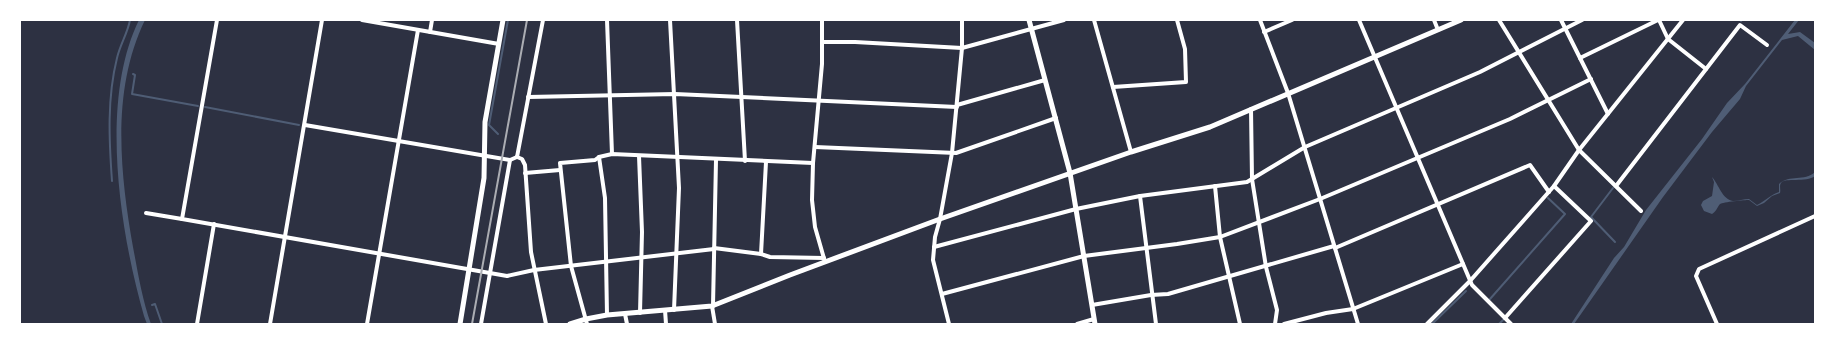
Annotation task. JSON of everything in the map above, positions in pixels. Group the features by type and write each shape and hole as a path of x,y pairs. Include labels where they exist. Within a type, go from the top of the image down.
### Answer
{"street":[{"path":"182,219 217,20"},
{"path":"270,324 322,20"},
{"path":"362,20 499,44"},
{"path":"430,32 432,20"},
{"path":"460,324 484,178 485,122 503,20"},
{"path":"517,157 543,20"},
{"path":"606,20 611,96 612,154"},
{"path":"670,20 679,188 674,310"},
{"path":"737,20 745,161"},
{"path":"822,20 822,42 813,163 813,210 818,242 824,260"},
{"path":"949,324 934,260 934,238 940,219 952,153 962,48 962,20"},
{"path":"1029,20 1070,174 1092,305 1094,322 1077,324"},
{"path":"822,42 855,42 962,48 1064,20"},
{"path":"1094,20 1131,152"},
{"path":"1113,87 1186,82 1185,49 1177,20"},
{"path":"1260,20 1288,93 1358,324"},
{"path":"1264,32 1292,20"},
{"path":"1359,20 1470,281 1472,285 1510,324"},
{"path":"1434,20 1438,30"},
{"path":"570,324 607,315 712,306 824,260 1131,152 1210,127 1461,20"},
{"path":"1499,20 1579,150 1641,211"},
{"path":"1561,20 1608,114"},
{"path":"934,247 1076,209 1140,196 1247,182 1305,147 1480,72 1582,20"},
{"path":"1580,58 1658,20 1668,39 1706,69"},
{"path":"1427,324 1470,281 1549,192 1579,150 1683,20"},
{"path":"1616,186 1740,24 1767,45"},
{"path":"366,324 418,30"},
{"path":"942,294 1084,256 1220,237 1320,199 1510,119 1591,79"},
{"path":"528,97 675,94 957,106 1045,80"},
{"path":"1251,109 1252,179 1266,267 1277,310 1275,324"},
{"path":"814,147 956,153 1056,118"},
{"path":"304,125 510,160 517,157"},
{"path":"587,321 571,266 560,163 595,160 599,157 612,154 716,160 813,163"},
{"path":"640,156 640,313"},
{"path":"517,157 522,159 525,173 531,252 546,324"},
{"path":"599,157 605,198 607,315"},
{"path":"481,324 510,160"},
{"path":"714,324 712,306 716,160"},
{"path":"761,254 766,162"},
{"path":"1092,305 1151,295 1168,294 1334,247 1530,165 1549,192"},
{"path":"525,173 560,170"},
{"path":"1215,186 1220,237 1240,324"},
{"path":"1505,318 1591,221 1554,186"},
{"path":"1140,196 1151,295 1156,324"},
{"path":"146,213 507,276 534,270 714,249 761,254 770,257 824,260"},
{"path":"1717,324 1696,276 1699,269 1815,216"},
{"path":"197,324 214,224"},
{"path":"1284,324 1326,313 1353,309 1463,264"},
{"path":"665,310 666,324"},
{"path":"625,314 627,324"}],"water":[{"path":"139,20 145,20 134,47 127,75 121,132 122,161 128,219 143,296 151,324 147,324 144,316 127,246 121,207 118,167 117,127 120,89 127,53"},
{"path":"1795,20 1799,20 1788,34 1800,32 1815,43 1815,50 1798,36 1782,40 1746,86 1740,99 1712,132 1663,197 1574,324 1571,324 1614,258 1624,247 1646,210 1702,139 1727,103 1745,84"},
{"path":"1815,172 1815,176 1811,178 1783,181 1792,178 1806,177"},
{"path":"1712,177 1723,195 1729,200 1733,201 1749,199 1757,205 1773,195 1779,192 1779,184 1783,181 1780,184 1780,193 1772,196 1764,203 1757,206 1749,200 1725,203 1720,204 1712,214 1704,211 1701,205 1703,201 1712,196 1714,182"}],"waterway":[{"path":"112,181 110,104 117,58 130,20"},
{"path":"498,134 489,125 508,20"},
{"path":"133,74 135,75 132,94 198,106"},
{"path":"205,107 299,125"},
{"path":"1613,188 1591,217 1615,242"},
{"path":"1490,299 1565,214 1548,198"},
{"path":"1432,324 1466,291"},
{"path":"152,305 155,304 162,324"},
{"path":"1499,324 1503,320"}],"railway":[{"path":"472,324 527,20"}]}
